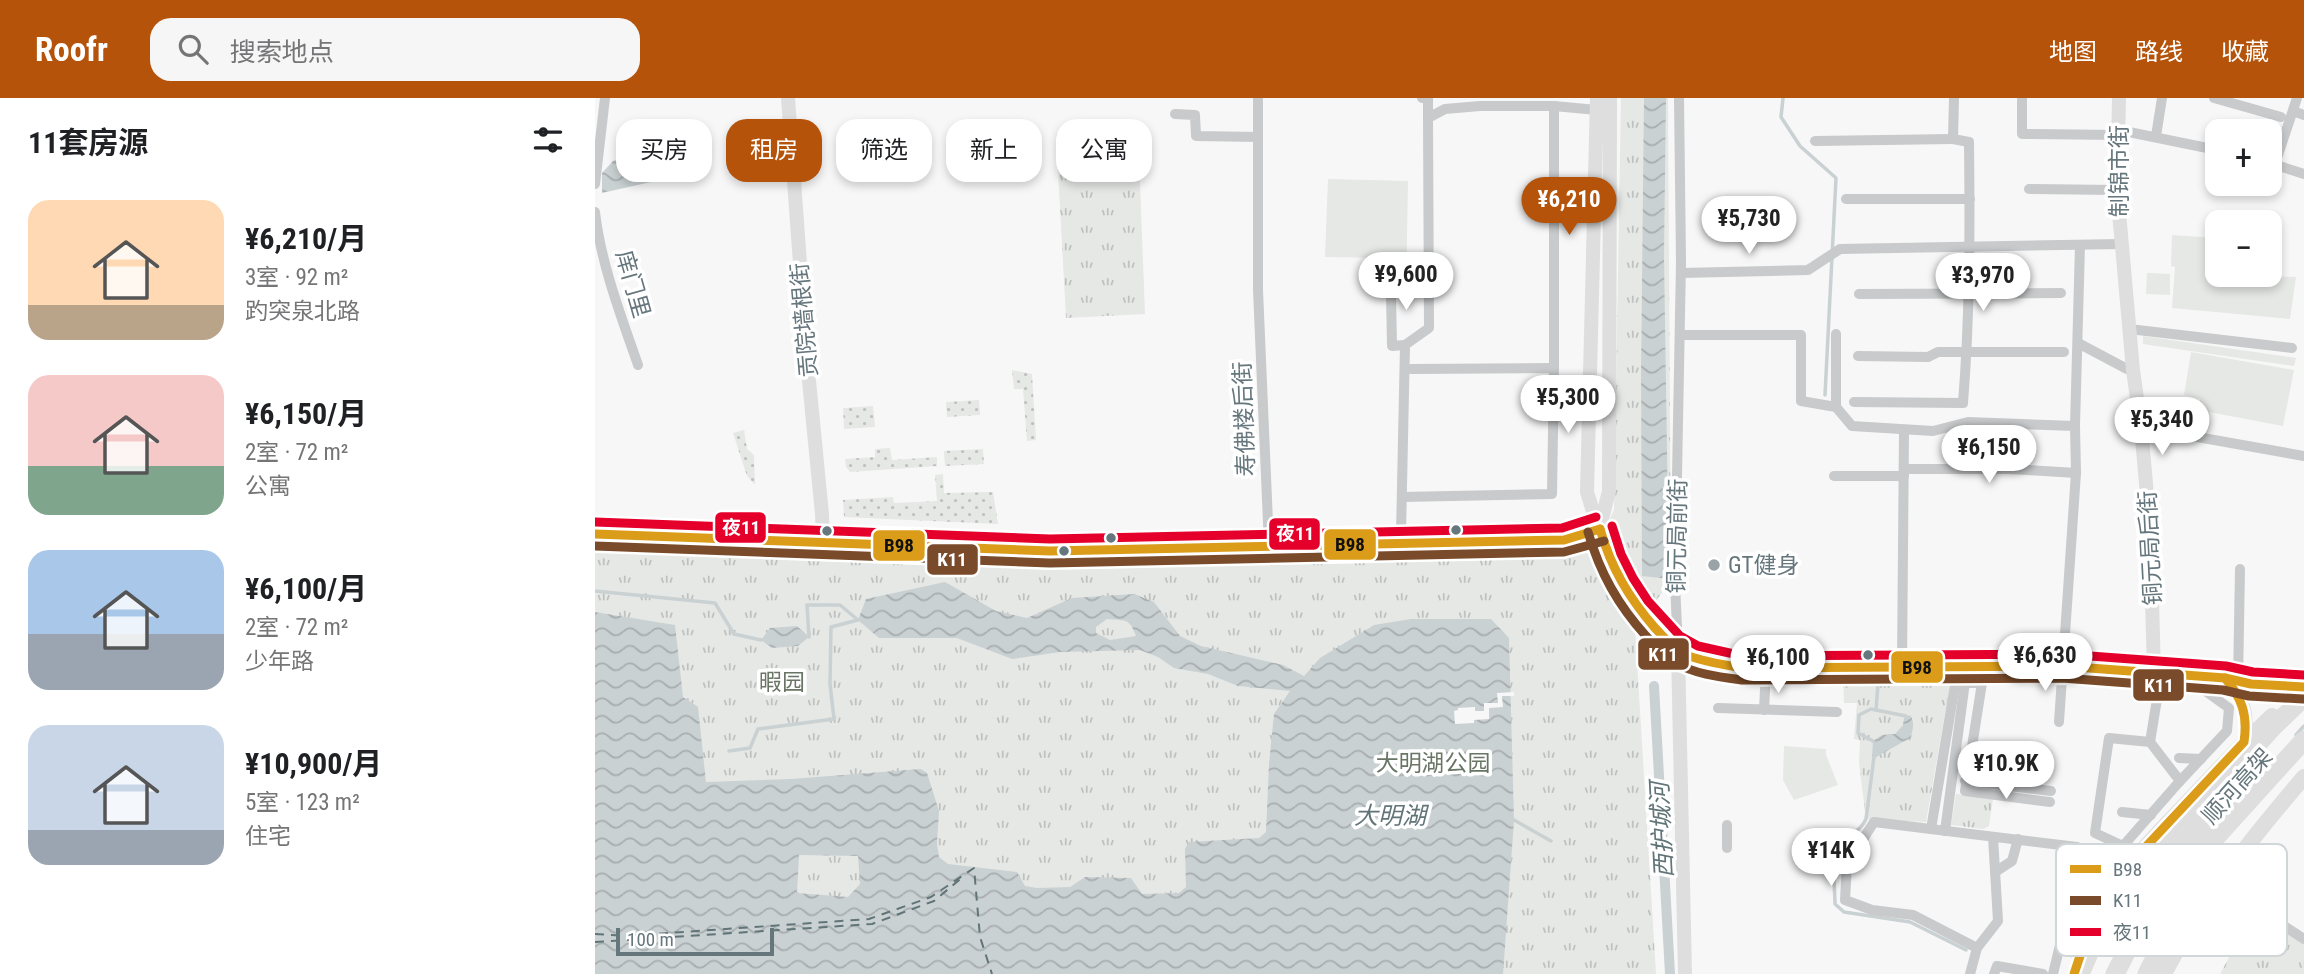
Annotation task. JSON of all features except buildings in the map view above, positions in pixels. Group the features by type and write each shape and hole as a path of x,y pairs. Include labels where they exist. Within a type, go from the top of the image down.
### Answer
{"highway":[{"path":"2168,844 2265,736 2304,697"},
{"name":"顺河高架","path":"2187,844 2304,712"},
{"name":"顺河高架","path":"2210,844 2304,740"},
{"path":"2220,844 2304,750"},
{"path":"2080,974 2088,956"},
{"name":"顺河高架","path":"2115,974 2124,956"},
{"name":"顺河高架","path":"2129,974 2138,956"}],"main road":[{"name":"贡院墙根街","path":"788,98 799,263 823,537"},
{"path":"1600,529 1609,491 1610,98"},
{"name":"制锦市街","path":"2119,98 2117,190 2121,244"},
{"path":"1597,104 1587,492 1616,577 1630,598 1678,651 1707,661 1742,668 2062,666 2154,672 2304,689"},
{"name":"铜元局后街","path":"2121,244 2150,529 2154,672"},
{"path":"595,527 681,527 823,537"},
{"path":"595,534 1268,542 1564,540 1600,529"},
{"path":"1268,542 1401,534 1600,529"},
{"name":"铜元局前街","path":"1678,651 1685,974"},
{"path":"2231,680 2245,709 2247,728 2244,743"},
{"path":"2136,844 2304,689"},
{"path":"2248,844 2301,787"},
{"path":"2074,974 2080,956"},
{"path":"2154,971 2168,956"}],"street":[{"path":"595,184 605,98"},
{"name":"寿佛楼后街","path":"1258,98 1258,290 1268,542"},
{"path":"1391,294 1392,346 1405,345 1429,328 1428,98 1422,98"},
{"name":"铜元局前街","path":"1678,651 1675,583 1681,273 1679,98"},
{"path":"1953,139 1954,98"},
{"path":"2022,98 2022,134 2119,132 2156,136 2205,147"},
{"path":"2156,136 2162,98"},
{"path":"2214,98 2281,117"},
{"path":"2282,138 2297,98"},
{"path":"1428,117 1445,109 1597,104"},
{"path":"1402,497 1552,494 1554,106"},
{"path":"2293,111 2304,115"},
{"path":"1175,114 1195,115 1196,136 1258,136"},
{"path":"1815,141 1953,139 1969,142 1970,246 1963,403 1854,402"},
{"path":"2282,166 2304,174"},
{"path":"2029,189 2117,190"},
{"path":"1846,199 1970,199"},
{"name":"庠门里","path":"595,213 597,230 622,319 638,365"},
{"path":"1681,273 1808,270 1840,248 2121,244"},
{"path":"2059,722 2076,473 2080,245"},
{"path":"1859,294 2060,293"},
{"path":"2129,329 2291,348"},
{"path":"1836,334 1836,407 1852,426 1933,431 1968,422 2075,426"},
{"path":"1680,335 1801,335 1801,401 1836,407"},
{"path":"2078,343 2133,370"},
{"path":"1401,534 1405,345"},
{"path":"1858,356 1929,357 1938,352 2064,352"},
{"path":"1411,369 1554,368"},
{"path":"2141,427 2304,456"},
{"path":"1902,667 1904,430"},
{"path":"1834,476 2010,470 2076,473"},
{"path":"2231,680 2240,569"},
{"path":"1945,831 1965,683 1963,667"},
{"path":"1931,829 1963,667"},
{"path":"1763,709 1766,668"},
{"path":"2150,742 2159,687 2154,672"},
{"path":"1965,683 1982,683 1965,791 2050,796"},
{"path":"2133,844 2151,815 2227,731 2229,708 2204,690 2159,687"},
{"path":"1719,708 1837,712"},
{"path":"2116,844 2095,833 2109,738 2150,742 2180,781"},
{"path":"2179,758 2201,759"},
{"path":"2122,813 2151,815"},
{"path":"1977,948 1913,915 1872,910 1845,900 1847,864 1874,822 2056,844"},
{"path":"1727,825 1727,848"},
{"path":"1970,974 1977,948 1998,921 1993,837"},
{"path":"1995,872 2011,861 2018,839"},
{"path":"2287,928 2304,939"},
{"path":"2053,974 2057,956"},
{"path":"1994,974 1997,966 2043,974"}],"green space":[{"name":"大明湖公园","path":"1621,98 1668,98 1671,581 1635,628 1656,974 595,974 595,551 991,565 1448,553 1593,553 1614,510"},
{"path":"1328,179 1408,181 1406,288 1382,288 1381,258 1325,257"},
{"path":"1059,182 1140,182 1145,314 1066,318"},
{"path":"2172,235 2205,237 2205,287 2282,287 2282,277 2296,277 2290,319 2172,308 2175,267 2171,266"},
{"path":"2147,273 2170,274 2170,295 2146,294"},
{"path":"2143,336 2296,358 2294,366 2143,344"},
{"path":"2191,352 2294,370 2283,426 2198,410 2200,399 2184,395"},
{"path":"1012,370 1032,374 1036,440 1027,441 1023,389 1014,389"},
{"path":"979,400 980,415 947,417 946,402"},
{"path":"873,406 875,427 844,429 843,408"},
{"path":"744,430 747,449 754,455 755,485 747,476 733,433"},
{"path":"890,448 892,460 937,457 937,466 850,472 846,467 845,459 875,457 875,449"},
{"path":"983,449 984,464 945,466 944,451"},
{"path":"943,474 944,493 993,492 998,524 844,517 843,500 893,497 894,503 937,501 935,475"},
{"path":"1843,673 1952,674 1926,822 1866,819 1859,763 1860,740 1854,739 1857,703 1844,703"},
{"path":"1784,746 1826,749 1838,785 1794,800 1783,780"},
{"path":"1956,794 1993,799 1989,826 1983,829 1951,825"},
{"path":"2287,927 2304,939 2304,974 2220,974 2230,956 2287,956"}],"water":[{"path":"1644,98 1666,98 1664,257 1669,579 1642,576"},
{"path":"616,160 616,182 651,182 602,193 602,173"},
{"name":"大明湖","path":"945,582 996,611 1027,618 1072,598 1134,594 1154,602 1180,636 1201,646 1283,665 1304,676 1320,658 1374,625 1411,619 1491,619 1509,638 1514,820 1503,974 595,974 595,612 675,625 683,697 698,707 706,782 791,779 921,769 927,773 939,811 939,857 948,864 1017,872 1025,886 1037,888 1070,887 1085,877 1131,878 1142,894 1179,893 1186,887 1185,849 1189,842 1259,838 1266,832 1274,714 1290,691 1238,686 1208,674 1174,668 1158,657 1140,650 1060,652 1012,659 957,638 879,638 858,620 866,599","holes":["1107,619 1128,623 1136,636 1110,640 1096,633 1096,627","799,855 858,856 860,884 848,897 797,893"]},
{"path":"797,626 809,637 798,646 772,648 761,640 770,628"},
{"path":"1910,715 1913,726 1910,738 1876,757 1872,756 1873,741 1882,735 1895,734 1903,725 1904,718"}],"pier":[{"path":"1514,692 1514,696 1502,696 1503,707 1489,708 1489,719 1455,724 1454,711 1458,708 1475,707 1475,711 1484,711 1484,703 1498,703 1497,693"}],"waterway":[{"path":"1783,98 1781,117 1800,146 1836,178 1825,395"},
{"path":"595,591 715,603 734,634 761,640"},
{"path":"809,637 807,605 840,605 858,620"},
{"path":"729,751 750,748 758,729 834,719 830,684 831,627 858,620"},
{"path":"1876,710 1879,671"},
{"name":"西护城河","path":"1654,686 1670,974"},
{"path":"1873,741 1858,733 1859,715 1871,709 1906,716"},
{"path":"2296,735 2304,726"},
{"path":"1874,757 1866,819 1841,842 1835,854 1835,904 1844,912 1910,922 1966,950"},
{"path":"1514,820 1551,841"}],"ferry route":[{"path":"595,934 626,936 869,919 931,897 974,868 980,937 992,974"},
{"path":"595,942 872,924 934,901 965,875"}],"transit line":[{"name":"夜11","path":"595,522 1050,539 1562,528 1596,517"},
{"name":"夜11","path":"1612,526 1621,554 1633,578 1648,601 1680,636 1698,646 1743,656 2063,654 2226,666 2253,672 2304,675"},
{"name":"B98","path":"1600,529 1615,570 1646,617 1676,649 1705,661 1742,668 2062,666 2225,678 2251,684 2304,687"},
{"name":"B98","path":"595,534 1050,551 1564,540 1600,529"},
{"name":"K11","path":"1588,532 1604,575 1636,624 1670,660 1707,674 1742,680 2062,678 2303,699"},
{"name":"K11","path":"595,546 1050,563 1564,552 1604,541"},
{"name":"B98","path":"2148,844 2244,742 2242,707 2225,678"},
{"name":"B98","path":"2074,974 2080,956"}],"place":[{"name":"GT健身","path":"1714,565"}],"park label":[{"name":"暇园","path":"782,682"}]}
